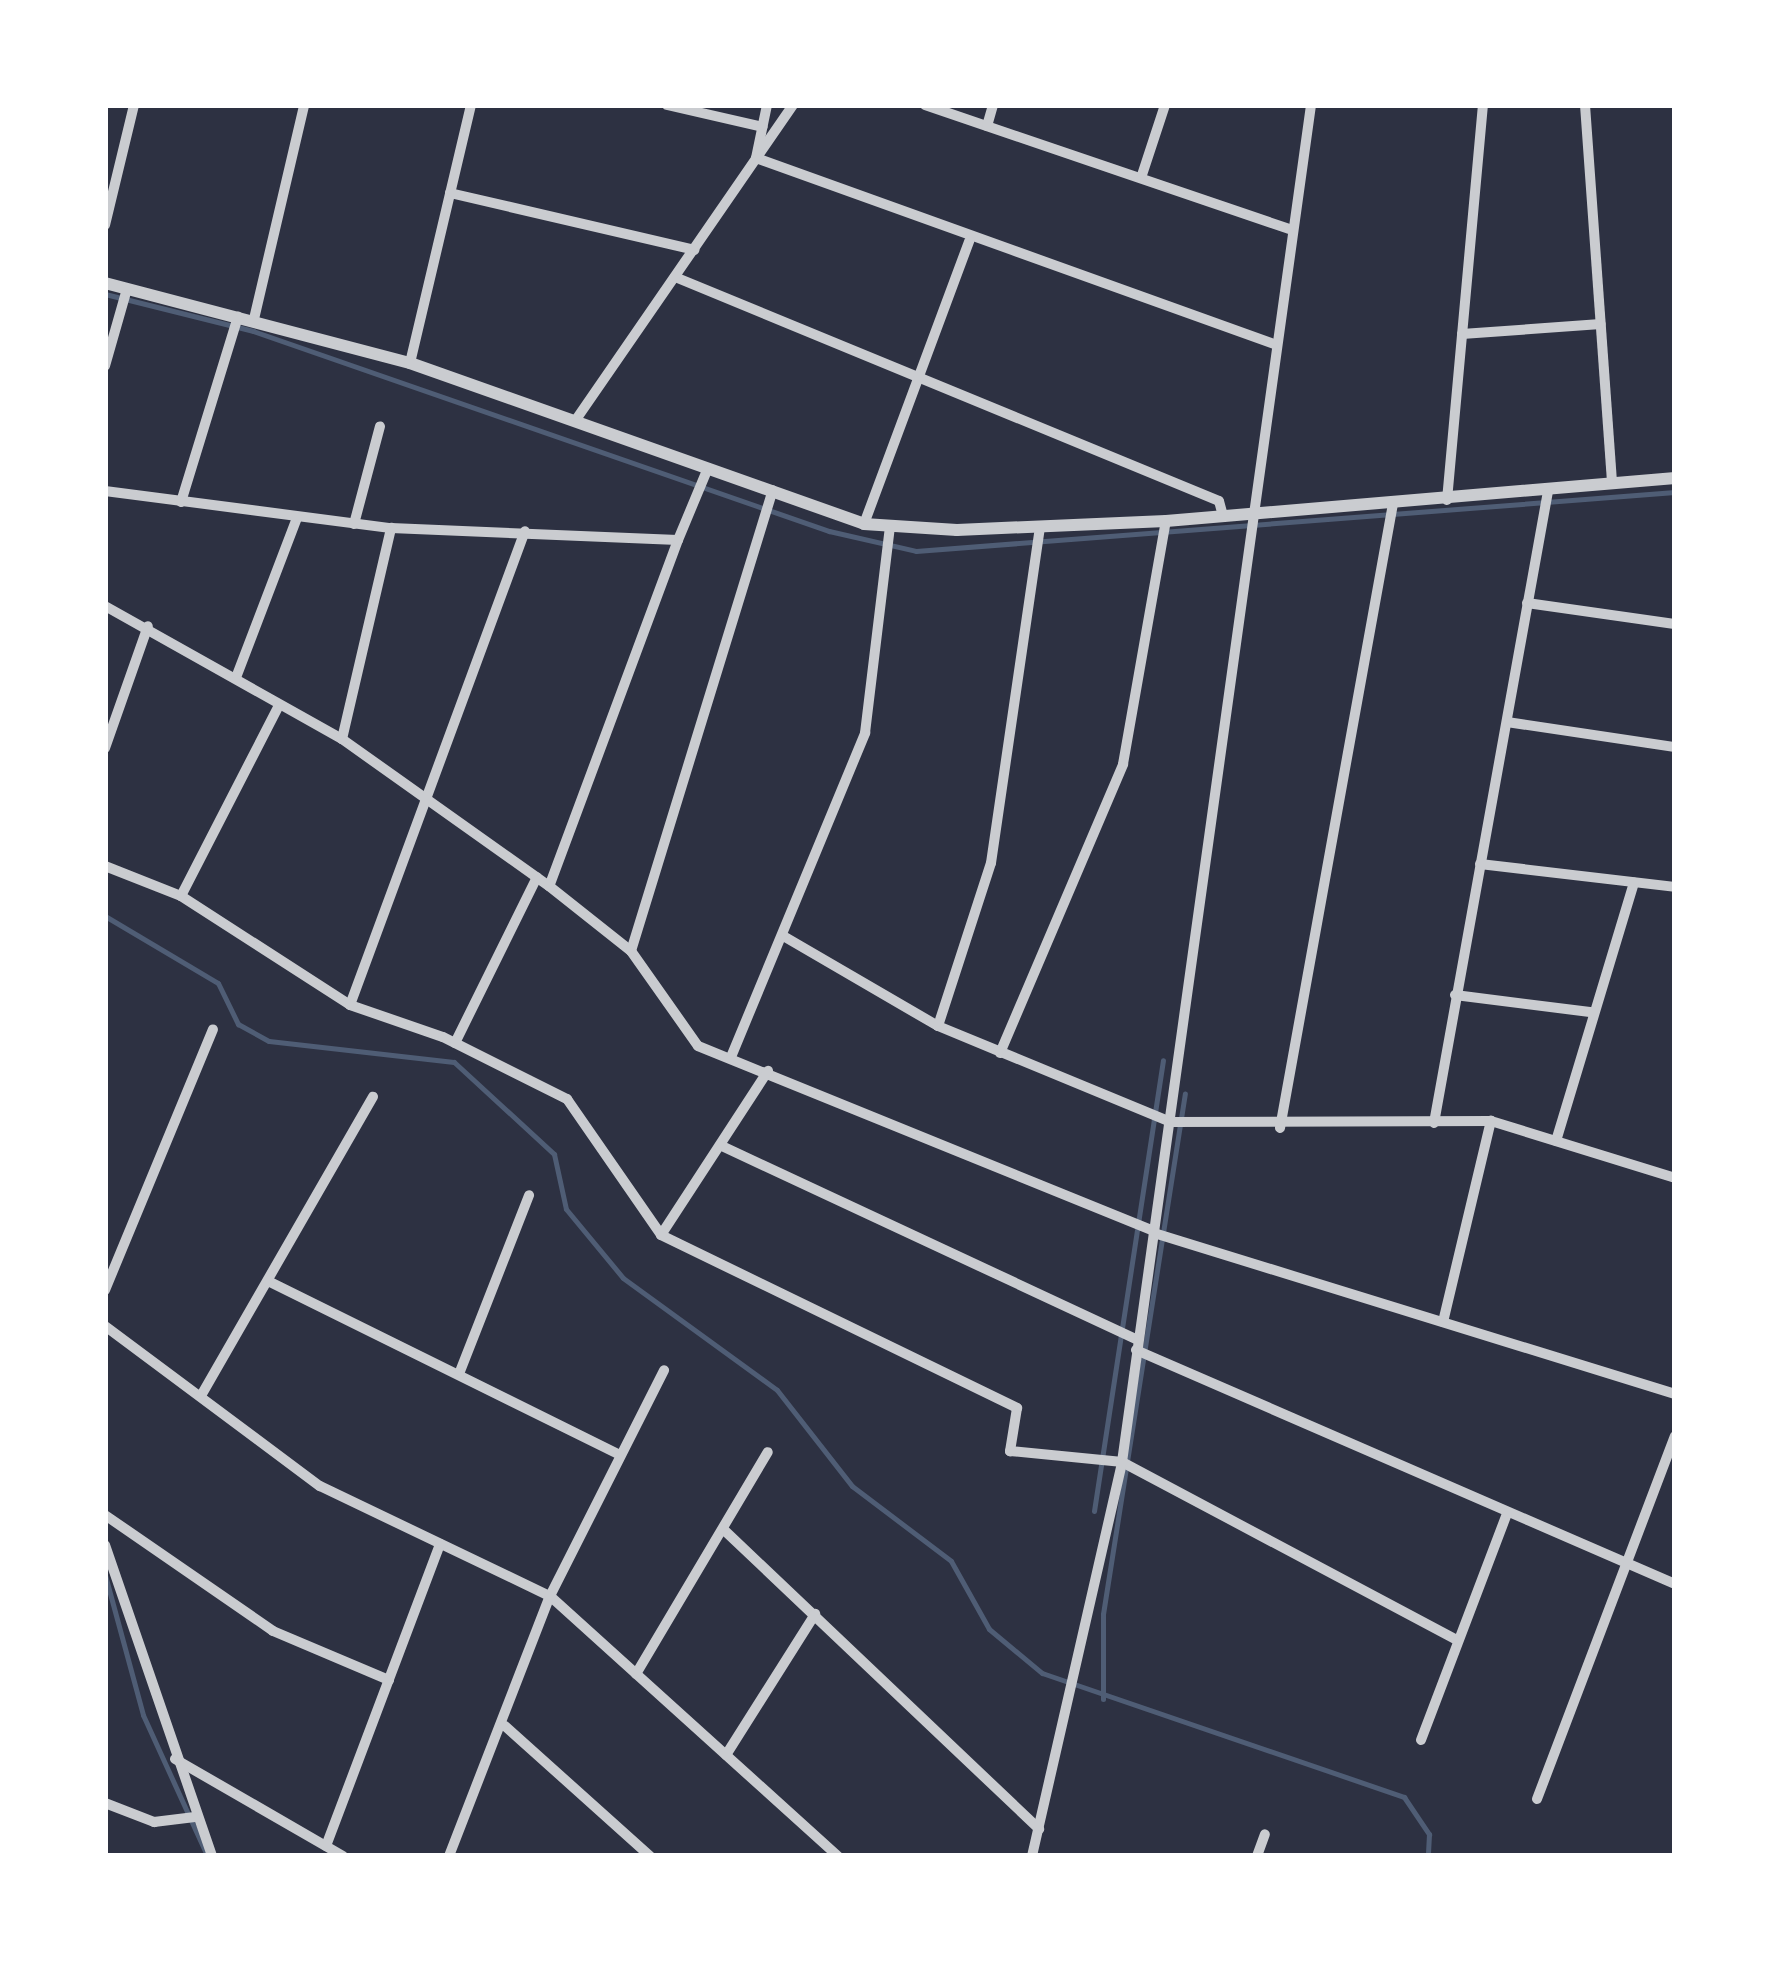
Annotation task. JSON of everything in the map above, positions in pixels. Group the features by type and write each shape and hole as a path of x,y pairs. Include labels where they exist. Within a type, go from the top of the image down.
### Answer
{"street":[{"path":"105,225 110,178 134,105"},
{"path":"254,320 304,105"},
{"path":"410,363 471,105"},
{"path":"667,105 763,127"},
{"path":"756,158 767,105"},
{"path":"575,421 794,105"},
{"path":"925,105 1292,230"},
{"path":"988,126 993,105"},
{"path":"1141,178 1164,105"},
{"path":"1032,1856 1080,1661 1122,1462 1171,1122 1248,516 1311,105"},
{"path":"1447,500 1483,105"},
{"path":"1585,105 1612,484"},
{"path":"756,158 969,241 1274,344"},
{"path":"450,193 694,250"},
{"path":"864,524 969,241"},
{"path":"675,277 918,372 1219,501 1223,516"},
{"path":"105,283 410,363 864,524 1040,527 1166,521 1675,478"},
{"path":"105,366 127,289"},
{"path":"180,502 238,317"},
{"path":"1462,334 1600,324"},
{"path":"354,524 380,426"},
{"path":"550,886 708,468"},
{"path":"631,952 773,490"},
{"path":"1434,1123 1548,490"},
{"path":"105,491 391,528 525,530 678,540"},
{"path":"1280,1128 1393,504"},
{"path":"237,675 297,518"},
{"path":"1000,1054 1123,764 1166,521"},
{"path":"731,1057 785,937 864,733 890,526"},
{"path":"938,1026 991,863 1040,527"},
{"path":"342,740 391,528"},
{"path":"350,1005 525,530"},
{"path":"1528,604 1675,624"},
{"path":"105,606 237,675 278,705 342,740 424,804 550,886 631,952 698,1046 1154,1232 1675,1394"},
{"path":"105,748 148,626"},
{"path":"181,896 278,705"},
{"path":"1506,722 1675,747"},
{"path":"1480,864 1675,887"},
{"path":"105,866 181,896 350,1005 455,1043 567,1099 661,1235 1017,1408 1010,1451 1122,1462 1457,1640"},
{"path":"455,1043 537,877"},
{"path":"1556,1141 1590,1012 1634,882"},
{"path":"785,937 938,1026 1171,1122 1280,1128 1491,1121 1675,1178"},
{"path":"1455,995 1590,1012"},
{"path":"105,1290 213,1029"},
{"path":"661,1235 724,1147 768,1072"},
{"path":"202,1394 374,1097"},
{"path":"1443,1322 1491,1121"},
{"path":"724,1147 1137,1345 1508,1514 1675,1584"},
{"path":"459,1374 530,1195"},
{"path":"268,1281 620,1455"},
{"path":"105,1326 202,1394 320,1486 550,1596 838,1856"},
{"path":"449,1856 505,1726 550,1596 664,1370"},
{"path":"1537,1800 1630,1566 1675,1436"},
{"path":"636,1674 768,1452"},
{"path":"1421,1740 1508,1514"},
{"path":"105,1515 274,1631 389,1680"},
{"path":"723,1528 1038,1829"},
{"path":"326,1846 440,1544"},
{"path":"105,1545 174,1758 212,1856"},
{"path":"726,1755 815,1614"},
{"path":"505,1726 650,1856"},
{"path":"174,1758 343,1856"},
{"path":"105,1803 154,1822 195,1817"},
{"path":"1257,1856 1265,1834"}],"waterway":[{"path":"105,294 253,331 829,531 916,551 1675,492"},
{"path":"105,916 218,983 238,1024 269,1041 454,1062 554,1154 566,1209 623,1278 777,1390 852,1486 951,1561 989,1629 1042,1673 1404,1797 1429,1834 1428,1856"},
{"path":"1094,1511 1163,1060"},
{"path":"1103,1699 1103,1614 1185,1093"},
{"path":"105,1575 143,1715 206,1853"}]}
